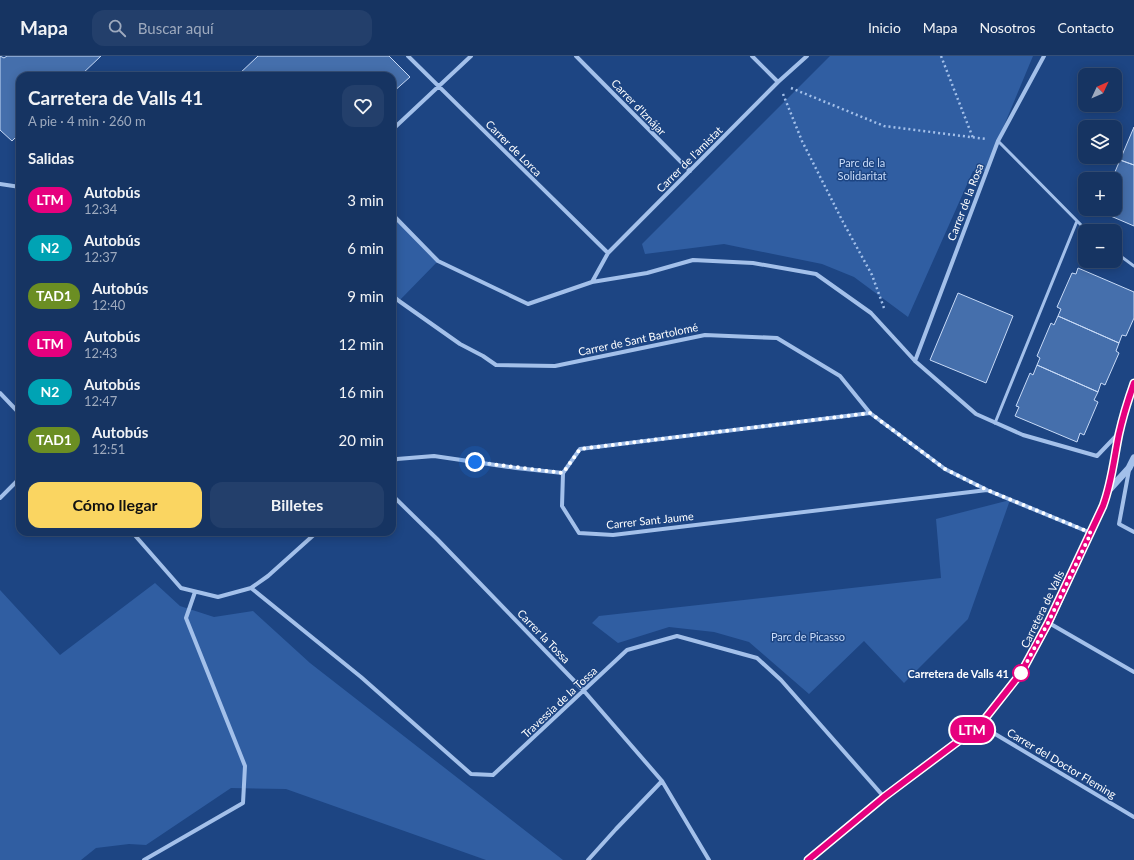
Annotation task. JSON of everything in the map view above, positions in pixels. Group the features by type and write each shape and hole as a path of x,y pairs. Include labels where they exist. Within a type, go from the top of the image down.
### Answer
{"street":[{"name":"Carrer de Lorca","path":"408,56 608,254"},
{"path":"396,126 471,56"},
{"name":"Carrer d'Iznájar","path":"576,56 690,171"},
{"path":"752,56 778,82"},
{"name":"Carrer de l'amistat","path":"592,282 608,254 778,82 807,56"},
{"name":"Carrer de la Rosa","path":"915,361 998,141 1044,56"},
{"path":"0,184 16,186"},
{"path":"396,218 438,261 528,304 592,282 648,273 693,260 753,263 816,274 870,313 915,361 976,414 1023,435 1097,456 1119,434"},
{"name":"Carrer de Sant Bartolomé","path":"396,298 460,344 483,356 496,365 555,366 704,335 777,338 840,376 870,413 945,469 987,490 1091,533"},
{"name":"Carretera de Valls","path":"808,860 884,797 980,725 1021,673 1048,623 1091,533 1108,490 1119,434 1134,383"},
{"path":"0,393 16,410"},
{"path":"396,460 434,456 563,473 580,449 870,413"},
{"name":"Carretera de Valls","path":"1108,490 1129,468 1134,458"},
{"path":"1129,468 1119,524 1134,532"},
{"name":"Carrer Sant Jaume","path":"563,473 562,506 579,533 613,535 987,490"},
{"path":"0,498 16,482"},
{"name":"Carrer la Tossa","path":"396,499 584,690 662,781 709,860"},
{"path":"136,536 181,588 218,597 251,588 268,576 313,536"},
{"name":"Travessia de la Tossa","path":"251,588 361,677 471,774 493,775 627,650 677,636 756,658 781,680 884,797"},
{"path":"144,860 243,803 245,766 186,618 195,592"},
{"path":"1048,623 1134,672"},
{"name":"Carrer del Doctor Fleming","path":"980,725 1134,817"},
{"path":"588,860 662,781"}],"lane":[{"path":"998,141 1080,224"},
{"path":"995,423 1077,221"},
{"path":"1122,257 1134,266"}],"path":[{"path":"941,56 973,138"},
{"path":"778,82 884,126 998,141"},
{"path":"778,82 802,141 872,275 886,312"}],"green space":[{"name":"Parc de la Solidaritat","path":"830,56 1033,56 985,171 973,171 908,317 854,277 822,264 724,244 645,254 642,244"},
{"path":"396,218 438,261 399,301 396,298"},
{"name":"Parc de Picasso","path":"1010,500 968,619 904,683 864,641 809,694 749,642 714,632 669,627 618,643 592,623 599,616 941,578 936,519"},
{"path":"155,583 180,606 214,617 253,611 310,663 563,860 486,860 286,789 231,788 146,845 129,844 96,848 81,860 0,860 0,590 60,655"}],"building":[{"path":"0,56 4,58 7,56 101,56 84,72 16,72 16,137 12,141 0,130"},
{"path":"258,56 389,56 410,77 396,89 396,72 241,72"},
{"path":"1134,127 1134,165 1122,161 1122,155"},
{"path":"1122,161 1134,165 1134,226 1111,216 1122,216 1122,172 1115,172 1118,164 1122,164"},
{"path":"1078,268 1134,292 1134,318 1126,336 1122,335 1119,343 1058,316 1061,309 1057,307 1072,273 1076,274"},
{"path":"958,293 1013,316 986,383 930,360"},
{"path":"1058,316 1119,343 1116,351 1119,353 1105,385 1101,383 1098,392 1037,365 1040,358 1037,356 1051,323 1054,325"},
{"path":"1037,365 1098,392 1094,400 1098,402 1084,435 1080,433 1077,442 1015,416 1019,407 1016,406 1030,373 1033,375"}],"bus line":[{"name":"LTM","path":"808,860 884,797 980,725 1021,673 1048,623 1103,506 1108,490 1119,434 1134,383"}],"place":[{"name":"Carretera de Valls 41","path":"1021,673"}],"route":[{"path":"475,462 563,473 580,449 870,413 945,469 987,490 1091,533 1048,623 1021,673"}]}
